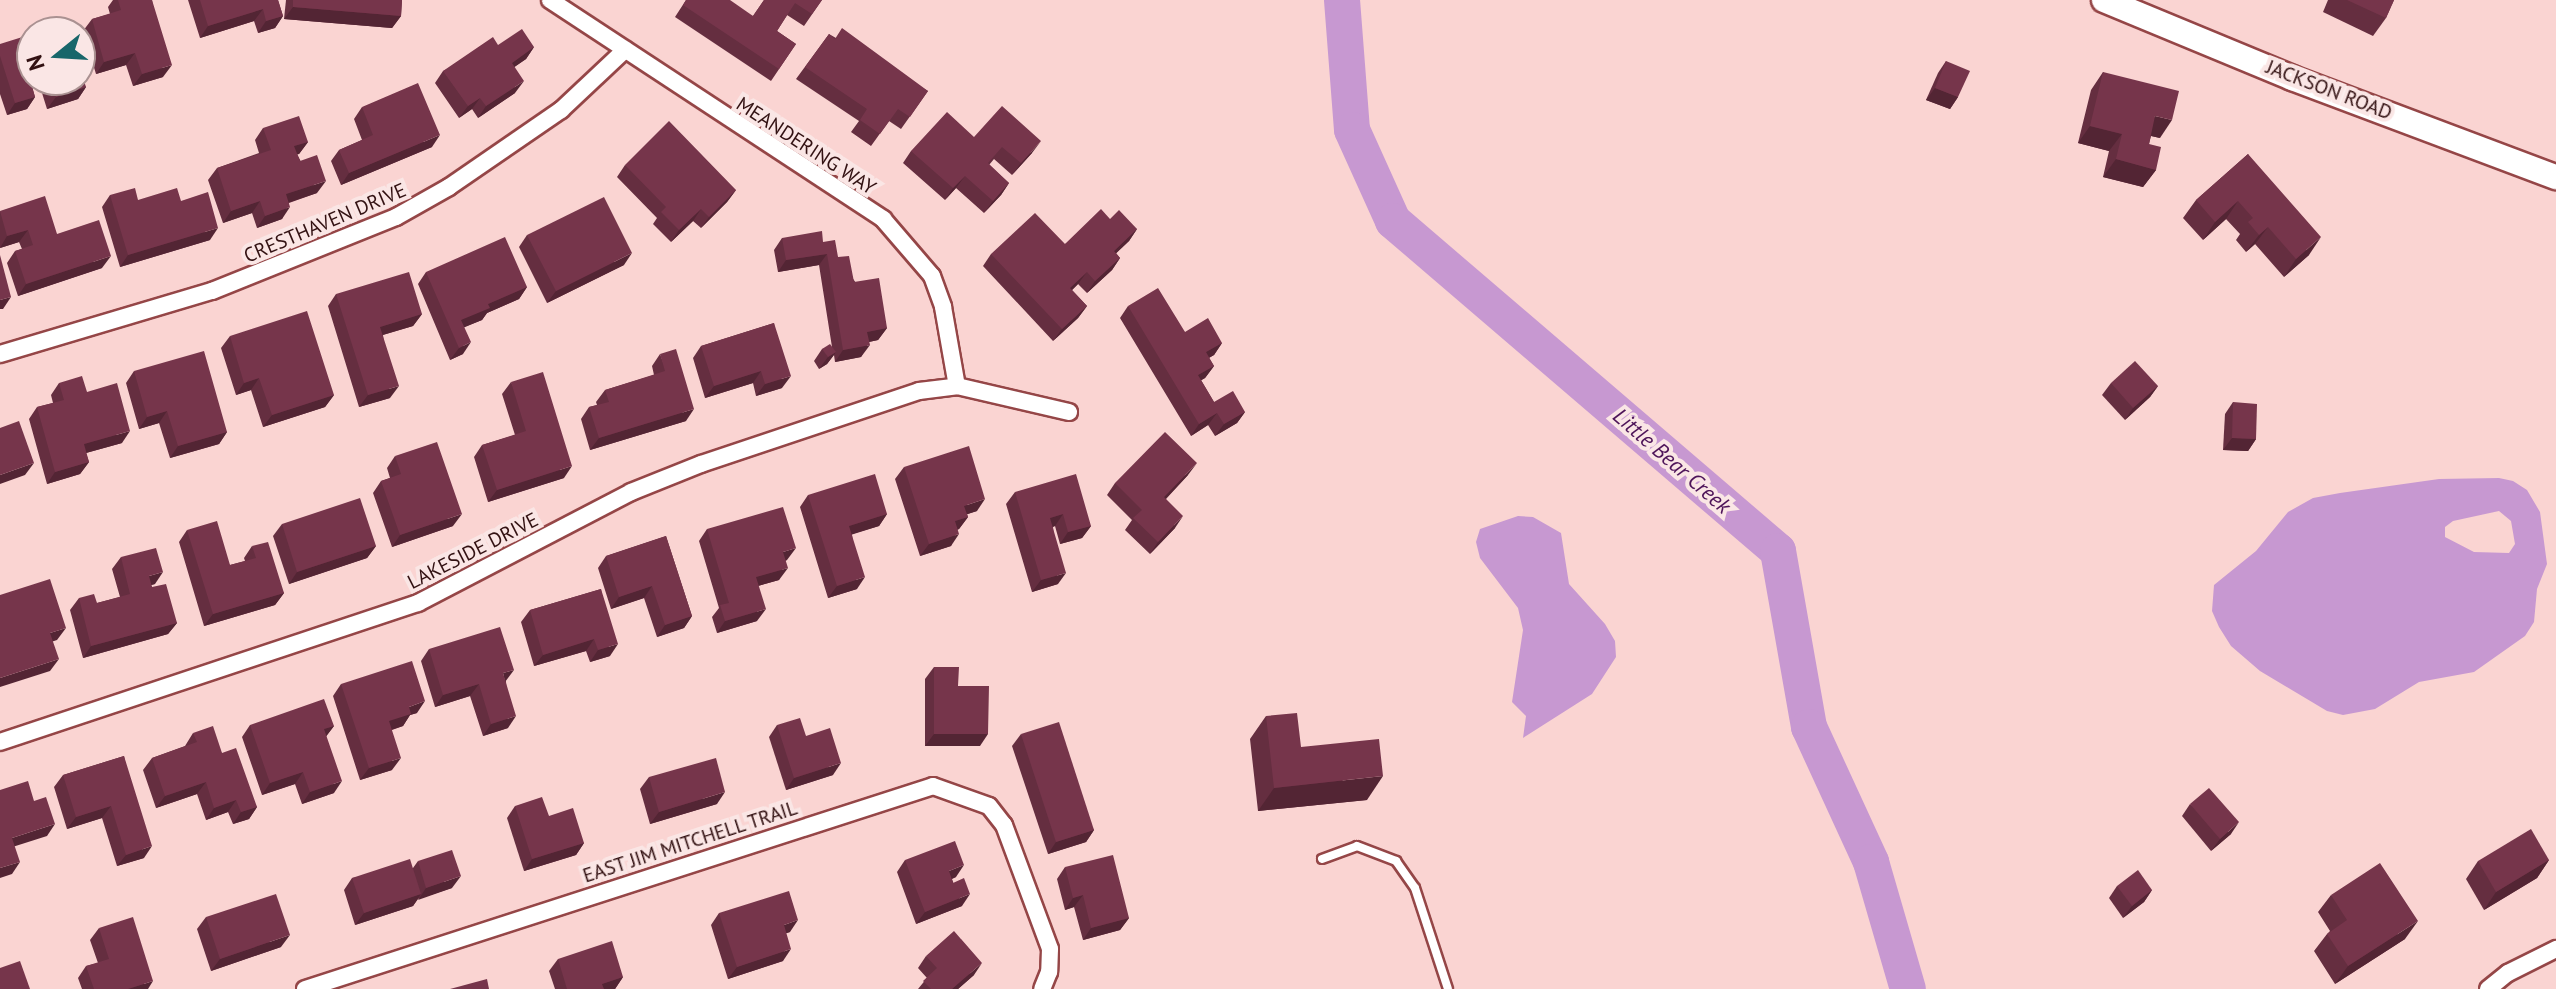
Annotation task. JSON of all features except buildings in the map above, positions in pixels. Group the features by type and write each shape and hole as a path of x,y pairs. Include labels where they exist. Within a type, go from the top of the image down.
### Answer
{"main road":[{"name":"JACKSON ROAD","path":"2104,0 2292,78 2556,177"}],"street":[{"name":"MEANDERING WAY","path":"550,0 883,219 932,276 943,307 957,386"},
{"name":"CRESTHAVEN DRIVE","path":"0,354 212,291 396,217 449,187 561,110 625,50"},
{"path":"957,386 1069,412"},
{"name":"LAKESIDE DRIVE","path":"0,742 418,603 631,492 701,464 919,391 957,386"},
{"name":"EAST JIM MITCHELL TRAIL","path":"305,989 933,786 989,806 1004,825 1050,949 1049,972 1042,989"},
{"path":"2488,989 2508,973 2556,949"}],"lane":[{"path":"1322,859 1357,846 1396,861 1415,888 1448,989"}],"shaded area":[{"path":"2499,478 2513,481 2527,490 2540,512 2547,564 2537,589 2534,622 2525,636 2474,672 2419,682 2375,709 2343,715 2327,711 2260,671 2231,646 2212,611 2214,585 2256,551 2288,512 2313,498 2439,479","holes":["2499,511 2511,521 2515,544 2509,553 2474,552 2445,537 2445,527 2453,521"]},
{"path":"1518,516 1533,517 1561,533 1569,584 1605,624 1615,641 1616,657 1592,694 1523,738 1526,716 1512,702 1523,630 1518,608 1480,558 1476,542 1480,529"}],"waterway":[{"name":"Little Bear Creek","path":"1342,0 1352,130 1393,221 1778,551 1809,727 1871,862 1908,989"}]}
